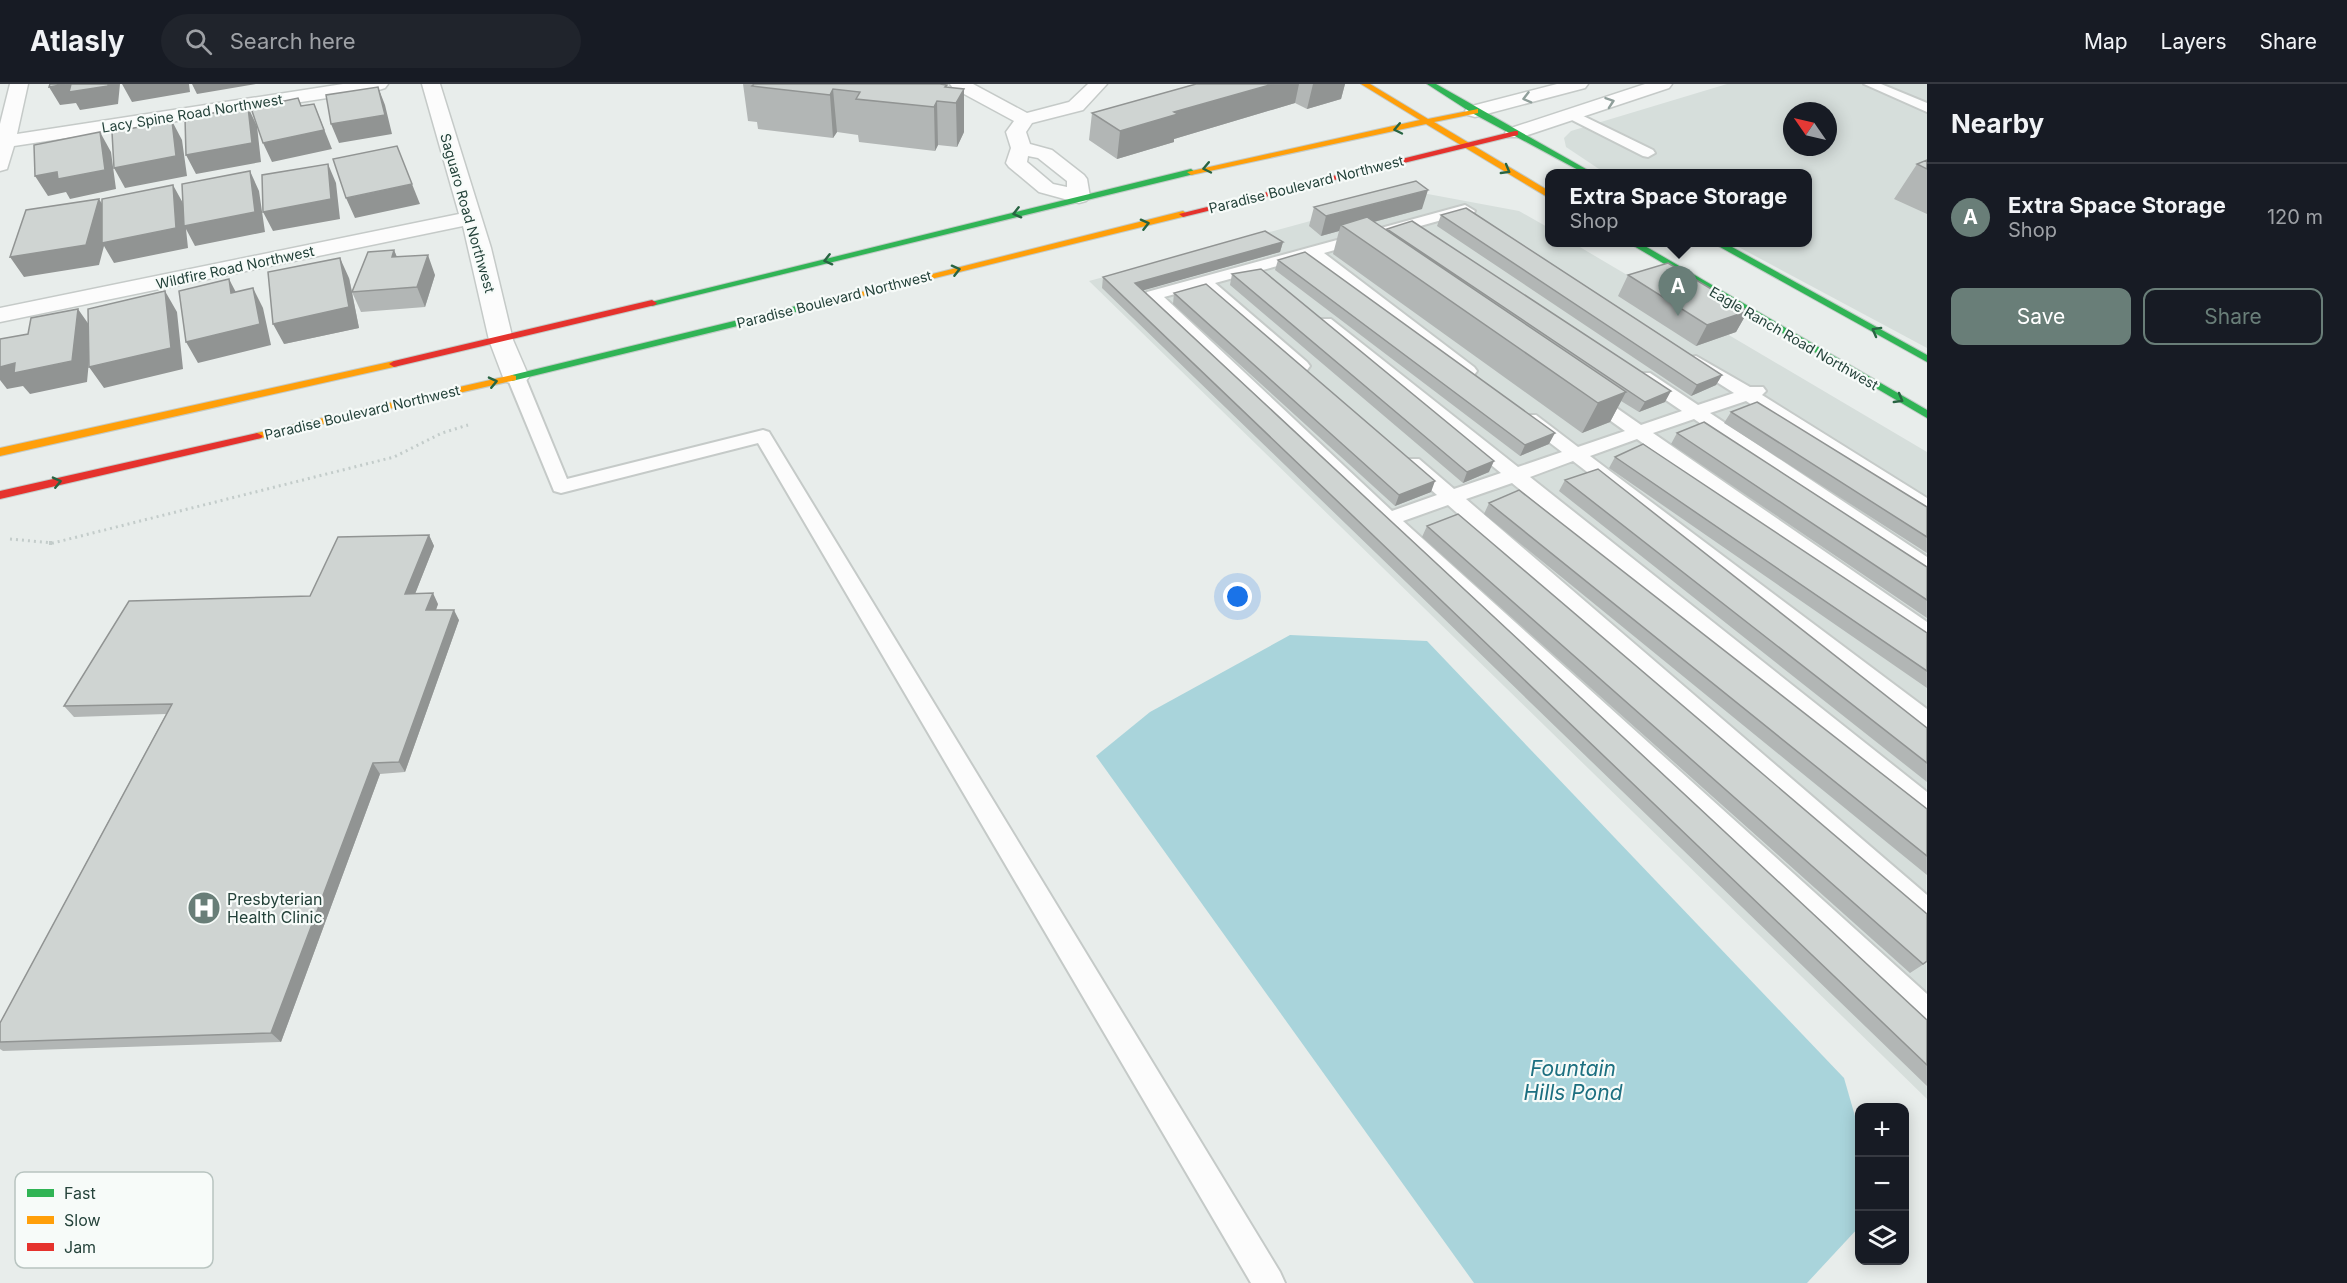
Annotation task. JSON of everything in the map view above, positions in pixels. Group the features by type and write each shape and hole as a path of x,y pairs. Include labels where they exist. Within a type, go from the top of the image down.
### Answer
{"street":[{"path":"0,165 19,84"},
{"name":"Lacy Spine Road Northwest","path":"5,142 379,84"},
{"name":"Saguaro Road Northwest","path":"431,84 480,248 501,340 516,377"},
{"path":"959,84 1025,119"},
{"path":"1098,84 1076,106 1025,119 1016,132 1022,148 1016,163 1046,188 1093,208 1120,230"},
{"path":"1365,84 1545,193"},
{"path":"1431,84 1580,169"},
{"name":"Paradise Boulevard Northwest","path":"0,452 1093,208 1199,170 1429,123 1579,84"},
{"name":"Paradise Boulevard Northwest","path":"0,495 516,377 1515,133 1663,84"},
{"name":"Wildfire Road Northwest","path":"0,315 470,218"},
{"name":"Eagle Ranch Road Northwest","path":"1638,247 1927,415"},
{"path":"1722,247 1927,359"}],"lane":[{"path":"1870,84 1927,108"},
{"path":"1573,115 1648,153"},
{"path":"1485,222 1465,209 1153,295 1389,519 1927,1012"},
{"path":"1415,223 1434,236"},
{"path":"1366,237 1384,250"},
{"path":"1312,251 1482,382"},
{"path":"1257,267 1275,282"},
{"path":"1204,281 1319,382"},
{"path":"1312,312 1927,806"},
{"path":"1680,350 1756,392 1927,507"},
{"path":"1627,366 1927,567"},
{"path":"516,377 561,487 763,436 1269,1283"},
{"path":"1573,385 1927,633"},
{"path":"1389,519 1516,477 1694,411 1756,392"},
{"path":"1511,404 1927,722"},
{"path":"1398,451 1927,911"}],"path":[{"path":"10,539 53,543 394,457 442,433 474,423"}],"shaded area":[{"path":"1727,84 1927,84 1927,348 1738,247 1812,247 1812,169 1599,169 1566,147 1564,138 1571,131"},
{"path":"1417,192 1519,211 1545,226 1545,247 1580,247 1927,452 1927,1099 1089,281"}],"water":[{"name":"Fountain Hills Pond","path":"1290,635 1427,641 1844,1078 1855,1116 1855,1231 1807,1283 1474,1283 1096,756 1150,712"}],"building":[{"path":"50,84 66,84 49,87"},
{"path":"71,84 108,84 108,86 69,92"},
{"path":"754,84 940,84 947,85 945,87 964,89 956,103 937,101 934,107 856,99 860,92 833,89 830,95 752,86"},
{"path":"1196,84 1273,84 1174,112 1178,114 1120,131 1092,113"},
{"path":"378,87 385,115 331,124 326,95"},
{"path":"298,98 301,106 314,104 324,130 263,143 251,108"},
{"path":"248,107 252,143 186,155 185,118"},
{"path":"172,121 176,156 114,168 112,132"},
{"path":"100,132 105,170 58,179 57,172 35,176 34,145"},
{"path":"397,146 412,184 346,198 333,159"},
{"path":"1927,160 1927,169 1917,164"},
{"path":"328,164 331,199 263,212 262,175"},
{"path":"250,171 255,212 184,226 182,184"},
{"path":"1416,181 1428,190 1326,216 1314,207"},
{"path":"173,185 176,228 102,243 102,199"},
{"path":"99,199 86,245 10,257 26,210"},
{"path":"1466,208 1722,375 1697,385 1441,215"},
{"path":"1367,217 1626,392 1598,403 1341,225"},
{"path":"1412,221 1671,391 1645,402 1387,229"},
{"path":"1265,231 1283,242 1135,283 1927,1020 1927,1065 1103,277"},
{"path":"394,250 392,257 428,255 417,287 352,292 368,252"},
{"path":"1305,252 1555,433 1525,445 1278,260"},
{"path":"340,258 349,307 273,324 268,272"},
{"path":"1668,263 1748,311 1707,325 1628,275"},
{"path":"1261,269 1494,461 1467,472 1232,274"},
{"path":"229,279 231,293 253,288 260,324 186,342 179,291"},
{"path":"1206,284 1435,481 1399,495 1174,293"},
{"path":"165,291 171,348 89,367 88,309"},
{"path":"78,309 72,361 14,373 15,363 0,367 0,339 28,334 31,318"},
{"path":"1757,402 1927,507 1927,537 1731,412"},
{"path":"1704,422 1927,567 1927,600 1677,433"},
{"path":"1643,444 1927,633 1927,671 1615,457"},
{"path":"1598,469 1927,728 1927,763 1565,480"},
{"path":"1519,490 1927,809 1927,856 1489,503"},
{"path":"1458,514 1927,914 1927,961 1923,964 1427,526"},
{"name":"Presbyterian Health Clinic","path":"429,535 405,594 433,593 426,610 454,610 399,762 373,763 271,1033 0,1042 0,1023 172,704 64,706 129,601 310,596 338,537"}],"traffic: fast":[{"path":"1431,84 1475,111 1582,169"},
{"path":"652,303 1191,172"},
{"path":"1640,247 1927,415"},
{"path":"1724,247 1927,359"},
{"path":"512,378 858,294"}],"traffic: slow":[{"path":"1365,84 1545,193"},
{"path":"1191,172 1475,111"},
{"path":"858,294 1183,214"},
{"path":"0,452 394,364"},
{"path":"257,436 512,378"}],"traffic: jam":[{"path":"1183,214 1515,133"},
{"path":"394,364 652,303"},
{"path":"0,495 257,436"}],"place":[{"name":"Extra Space Storage","path":"1678,316"},
{"name":"Presbyterian Health Clinic","path":"204,908"}]}
